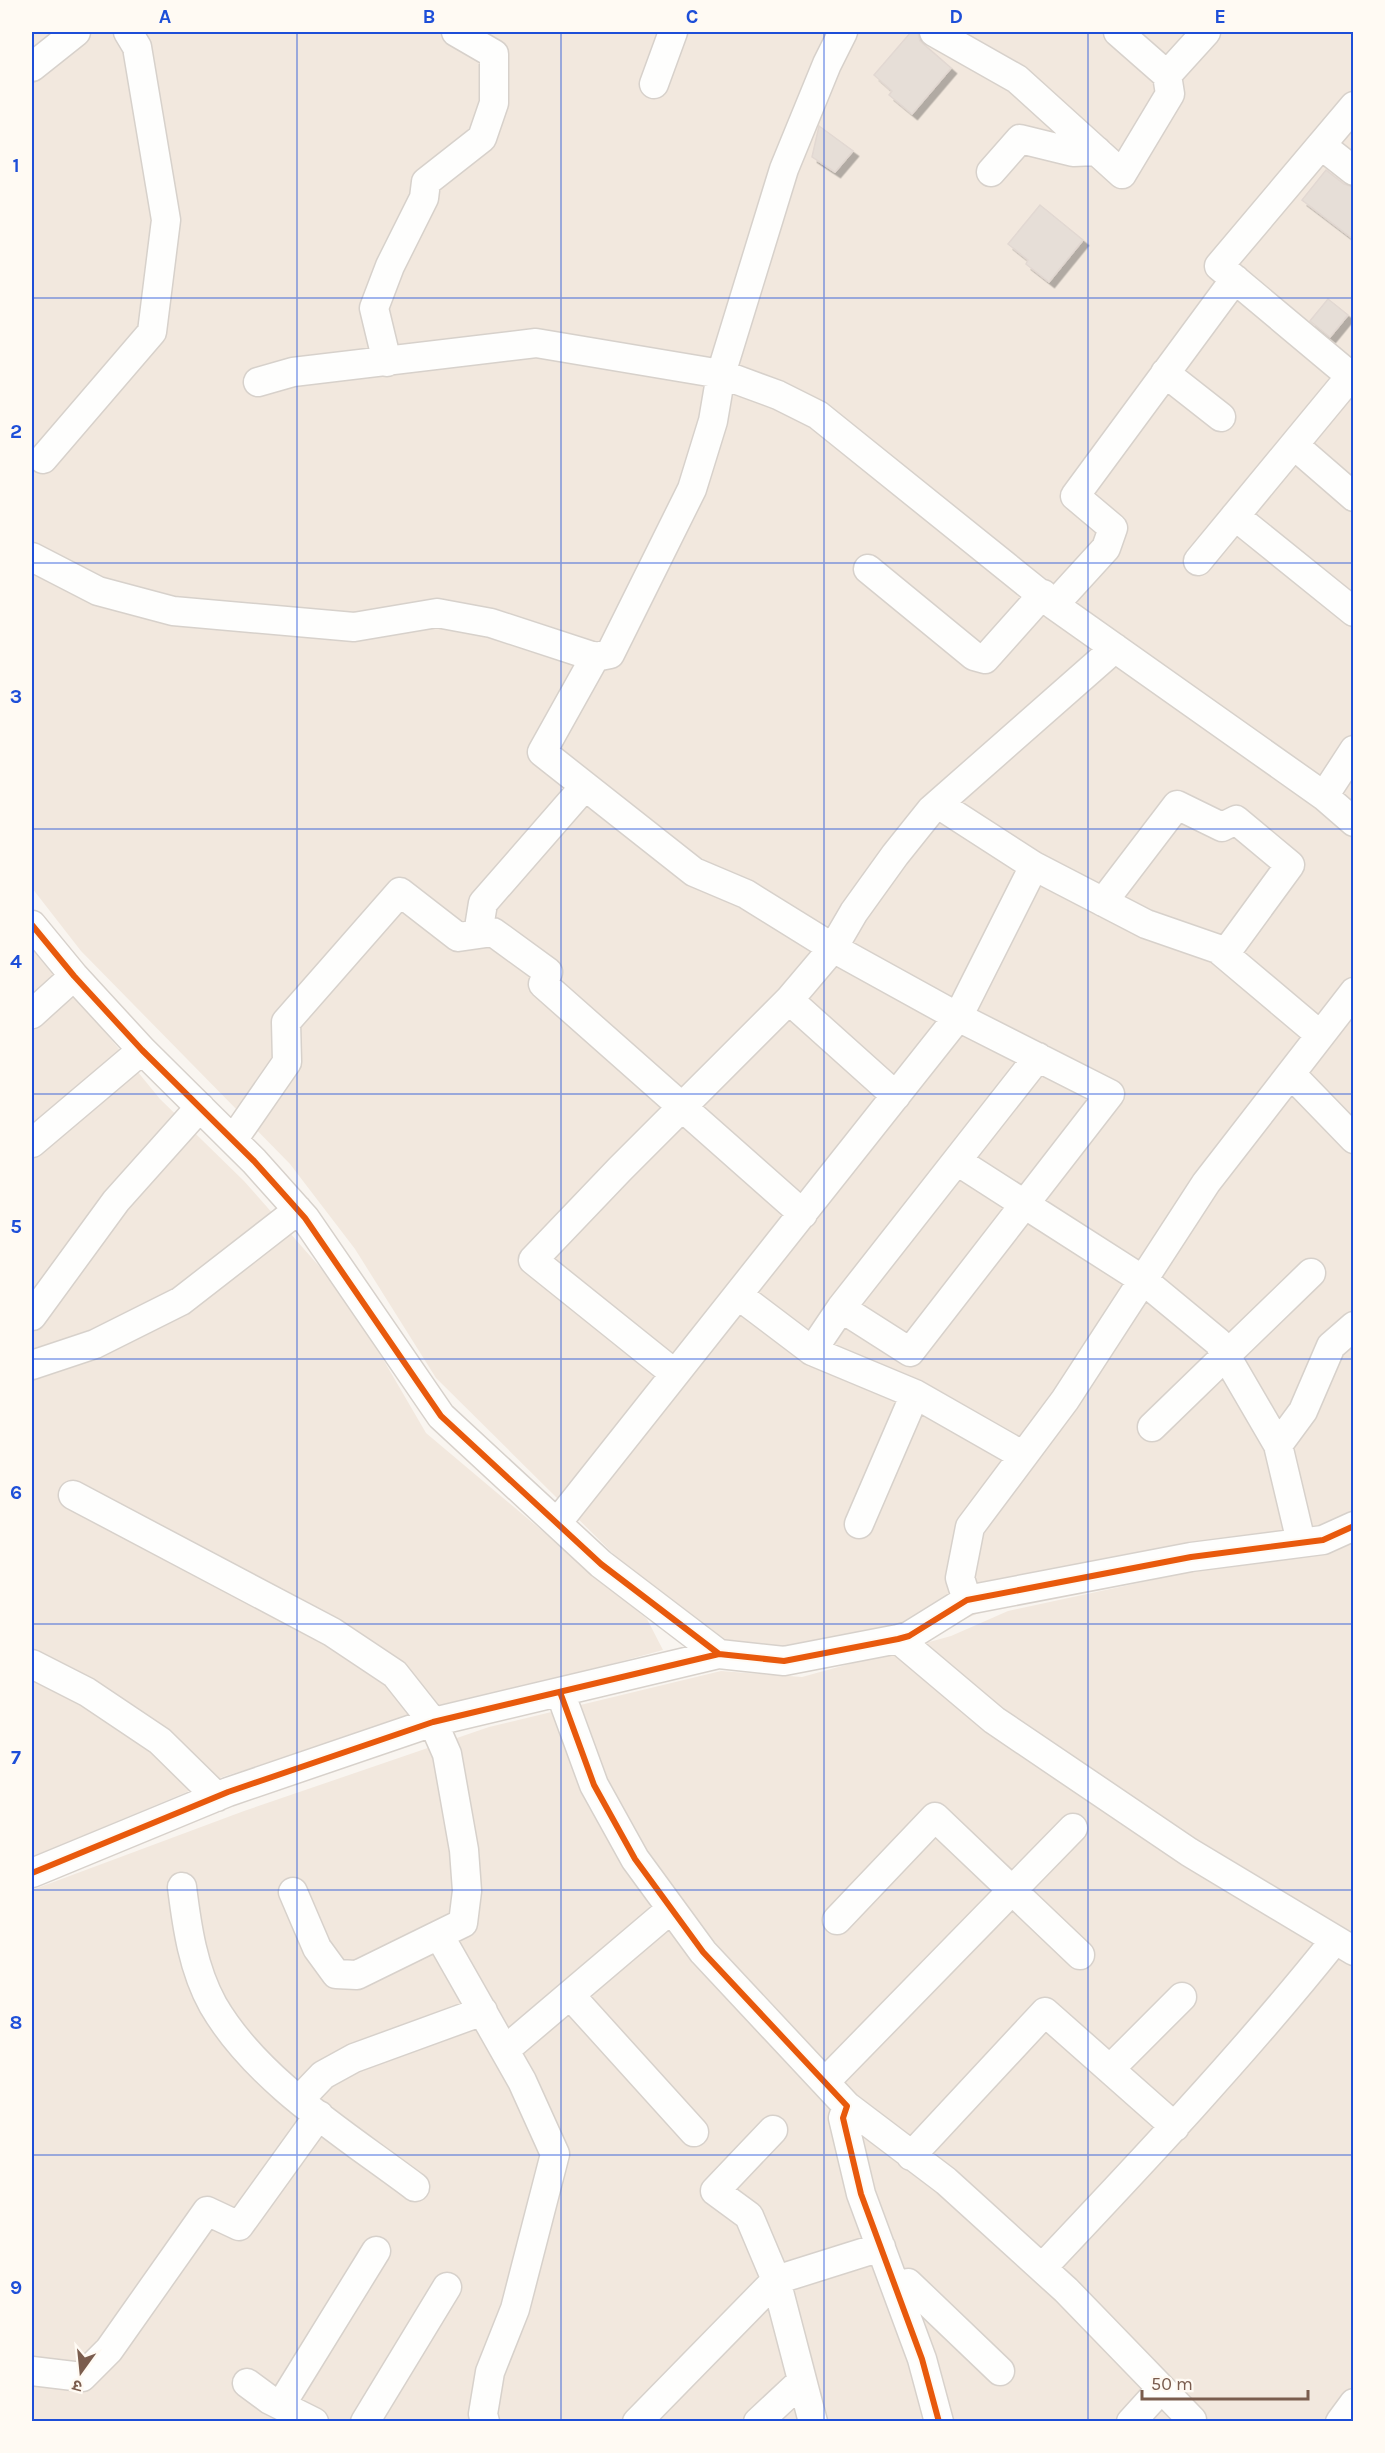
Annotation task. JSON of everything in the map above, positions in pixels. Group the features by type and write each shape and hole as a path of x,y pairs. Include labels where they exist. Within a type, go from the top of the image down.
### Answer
{"street":[{"path":"32,67 76,32"},
{"path":"35,461 152,333 166,220 137,47 128,32"},
{"path":"387,362 374,308 390,266 424,198 426,182 482,138 494,103 494,54 456,32"},
{"path":"654,84 673,32"},
{"path":"32,557 98,591 173,610 354,627 437,613 491,623 595,657 610,654 692,489 713,421 721,374 784,169 827,64 843,32"},
{"path":"934,32 1017,80 1122,174 1170,94 1167,75 1118,32"},
{"path":"1167,75 1206,32"},
{"path":"1198,561 1352,376 1220,266 1353,106"},
{"path":"991,172 1020,140 1073,152 1097,151"},
{"path":"1321,145 1353,171"},
{"path":"868,569 974,656 985,659 1106,548 1113,528 1075,496 1235,279"},
{"path":"258,382 293,372 536,343 721,374 778,395 818,415 1049,599 1324,796 1353,822"},
{"path":"1166,373 1221,417"},
{"path":"1294,445 1353,497"},
{"path":"1235,516 1353,612"},
{"path":"675,1374 533,1260 680,1108 789,1000 833,948 854,912 895,855 938,804 1115,648"},
{"path":"595,657 542,752 694,872 746,894 833,948 958,1017 1110,1094 910,1352 841,1308"},
{"path":"1324,796 1353,750"},
{"path":"478,934 483,903 585,786"},
{"path":"938,804 1034,866 1103,902 1146,924 1218,949 1320,1035"},
{"path":"1103,902 1177,805 1222,827 1236,820 1290,865 1225,954"},
{"path":"556,1523 958,1017 1034,866"},
{"path":"233,1140 287,1062 286,1023 400,892 459,937 493,932 548,972 543,984 680,1108 803,1214"},
{"path":"32,925 74,976 142,1050 233,1140 298,1210 352,1283 441,1416 601,1564 719,1654"},
{"path":"32,1014 74,976"},
{"path":"967,1600 960,1578 970,1527 1065,1400 1206,1183 1353,992"},
{"path":"789,1000 896,1095"},
{"path":"32,1143 142,1050"},
{"path":"812,1351 841,1308 1038,1057"},
{"path":"1291,1074 1353,1139"},
{"path":"32,1317 116,1201 200,1107"},
{"path":"957,1161 1143,1280 1218,1342 1278,1445 1301,1542"},
{"path":"32,1365 95,1344 181,1301 298,1210"},
{"path":"1152,1427 1311,1273"},
{"path":"738,1295 812,1351 915,1394 1022,1455"},
{"path":"1278,1445 1303,1411 1330,1346 1353,1326"},
{"path":"859,1524 915,1394"},
{"path":"72,1495 332,1632 395,1674 433,1722 447,1754 464,1850 467,1890 463,1923 357,1975 336,1974 317,1948 293,1892"},
{"path":"32,1873 217,1797 433,1722 719,1654 784,1661 898,1639 909,1636 967,1600 1191,1557 1349,1537"},
{"path":"898,1639 994,1720 1189,1852 1344,1946 1268,2024 1175,2127 1041,2268"},
{"path":"32,1664 87,1692 160,1741 217,1797"},
{"path":"560,1692 594,1785 635,1859 703,1952 847,2106 910,2156 946,2181 1041,2268 1192,2420"},
{"path":"837,1920 935,1817 1080,1955"},
{"path":"825,2082 1073,1828"},
{"path":"182,1887 190,1945 213,2004 255,2061 310,2107 415,2187"},
{"path":"505,2050 671,1909"},
{"path":"439,1935 505,2050 555,2154 515,2309 490,2372 483,2414 485,2421"},
{"path":"570,1995 694,2132"},
{"path":"1110,2069 1182,1997"},
{"path":"32,2370 82,2377 109,2350 207,2211 239,2226 264,2195 310,2107 323,2075 354,2058 483,2011"},
{"path":"910,2156 1045,2012 1175,2127"},
{"path":"847,2106 843,2118 861,2194 922,2359 939,2421"},
{"path":"773,2130 715,2191 749,2216 776,2280 813,2421"},
{"path":"637,2421 776,2280 881,2247"},
{"path":"281,2405 376,2250"},
{"path":"895,2285 908,2283 1000,2371"},
{"path":"365,2421 447,2287"},
{"path":"758,2421 802,2381"},
{"path":"247,2383 281,2405 313,2421"},
{"path":"1131,2421 1161,2389"},
{"path":"1340,2421 1353,2403"}],"shaded area":[{"path":"32,32 1353,32 1353,1532 1307,1536 1267,1533 1195,1554 1015,1598 931,1633 854,1654 742,1649 671,1611 436,1378 355,1249 290,1164 81,951 32,888"},
{"path":"32,943 160,1099 244,1181 348,1299 426,1433 647,1619 663,1650 458,1706 225,1776 32,1857"},
{"path":"1353,1537 1353,2421 32,2422 32,1890 244,1811 489,1727 721,1671 802,1677 951,1636 1008,1611"}],"building":[{"path":"911,32 918,33 920,41 951,68 912,114 889,95 892,91 874,75"},
{"path":"819,126 853,151 835,172 812,157"},
{"path":"1326,170 1344,184 1353,187 1353,239 1302,200"},
{"path":"1040,205 1083,240 1049,282 1026,264 1028,260 1008,244"},
{"path":"1328,299 1348,315 1330,337 1310,321"}],"cycle path":[{"path":"32,925 74,976 142,1050 254,1161 305,1218 441,1416 601,1564 719,1654"},
{"path":"32,1873 228,1792 433,1722 719,1654 784,1661 898,1639 909,1636 967,1600 1191,1557 1323,1540 1354,1526"},
{"path":"560,1692 594,1785 635,1859 703,1952 847,2106 843,2118 861,2194 922,2359 939,2422"}]}
